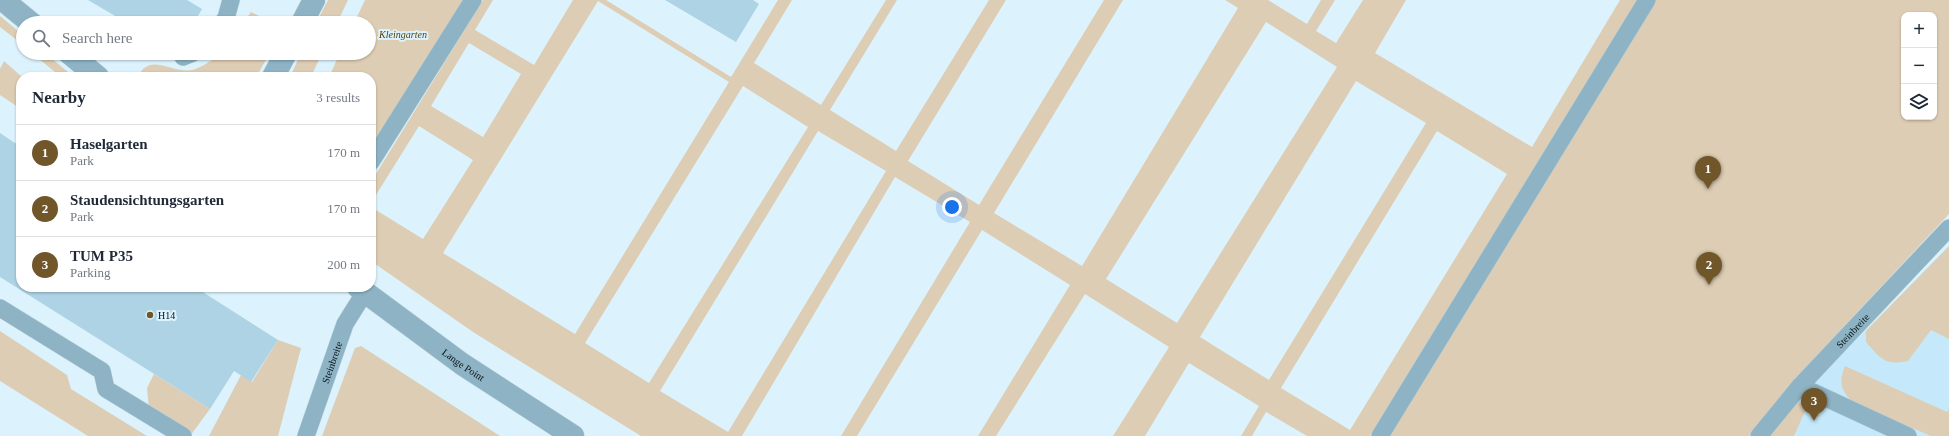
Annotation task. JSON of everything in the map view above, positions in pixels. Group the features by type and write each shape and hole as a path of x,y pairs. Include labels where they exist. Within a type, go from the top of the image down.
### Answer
{"street":[{"path":"3,0 22,16"},
{"path":"306,16 314,0"},
{"path":"77,60 92,72"},
{"path":"276,72 282,60"},
{"name":"Lange Point","path":"365,292 462,364 574,436"}],"lane":[{"path":"227,16 231,0"},
{"path":"376,154 472,0"},
{"path":"1380,436 1647,0"},
{"name":"Steinbreite","path":"1759,436 1800,386 1949,228"},
{"name":"Steinbreite","path":"306,436 345,324 360,292"},
{"path":"0,308 102,371 106,389 183,436"},
{"path":"1800,386 1908,436"}],"shaded area":[{"path":"1949,246 1949,436 1767,436 1793,404"}],"green space":[{"path":"328,0 348,0 340,16 320,16"},
{"name":"Kleingarten","path":"365,0 464,0 376,140 376,72 331,72 337,60 376,60 376,16 357,16"},
{"path":"483,0 493,0 475,30 534,65 573,0 606,0 731,77 778,0 792,0 754,63 821,105 886,0 897,0 830,110 896,151 989,0 1006,0 908,161 979,205 1104,0 1123,0 994,213 1082,266 1238,8 1225,0 1268,0 1307,24 1321,0 1335,0 1316,31 1336,43 1363,0 1406,0 1375,53 1532,147 1620,0 1637,0 1370,436 1307,436 1266,412 1252,436 1241,436 1259,406 1189,363 1145,436 1113,436 1169,347 1085,294 996,436 978,436 1070,285 982,230 857,436 841,436 970,222 895,177 742,436 641,436 473,332 376,264 376,210 423,239 473,160 419,126 376,195 376,174","holes":["598,1 729,82 575,334 443,253","1266,22 1337,67 1177,323 1106,279","469,43 521,74 483,137 431,106","1356,81 1426,123 1269,380 1200,337","743,86 808,127 649,383 585,343","818,131 886,171 728,432 660,391","1437,131 1507,174 1350,430 1281,388"]},
{"path":"1655,0 1949,0 1949,214 1807,366 1749,436 1389,436"},
{"path":"251,12 259,16 248,16"},
{"path":"0,16 16,29 16,40 0,27"},
{"path":"40,60 53,60 68,72 55,72"},
{"path":"266,60 259,72 141,72 148,66 155,64 177,69 192,70 211,61"},
{"path":"298,60 319,60 313,72 292,72"},
{"path":"4,61 16,72 16,106 0,95 0,69"},
{"path":"1949,246 1949,339 1931,330 1908,361 1894,363 1884,360 1866,342 1866,331"},
{"path":"0,331 67,375 71,389 147,436 88,436 0,381"},
{"path":"278,340 301,348 278,436 209,436 241,375 252,382"},
{"path":"361,346 500,436 322,436 355,348"},
{"path":"1845,366 1947,412 1949,409 1949,436 1931,436 1854,403 1846,395 1841,382"},
{"path":"154,374 210,409 190,436 149,410 147,388"},
{"path":"1801,402 1806,407 1820,413 1819,417 1805,411 1794,436 1767,436 1793,404"}],"building":[{"path":"88,0 187,0 202,9 198,16 115,16"},
{"path":"665,0 753,0 759,4 736,42"},
{"name":"H14","path":"0,133 16,144 16,287 0,277"},
{"name":"H14","path":"24,292 203,292 278,340 251,382 234,371 210,409"}],"place":[{"name":"Haselgarten","path":"1708,189"},
{"name":"Staudensichtungsgarten","path":"1709,285"},
{"name":"H14","path":"150,315"},
{"name":"TUM P35","path":"1814,421"}]}
